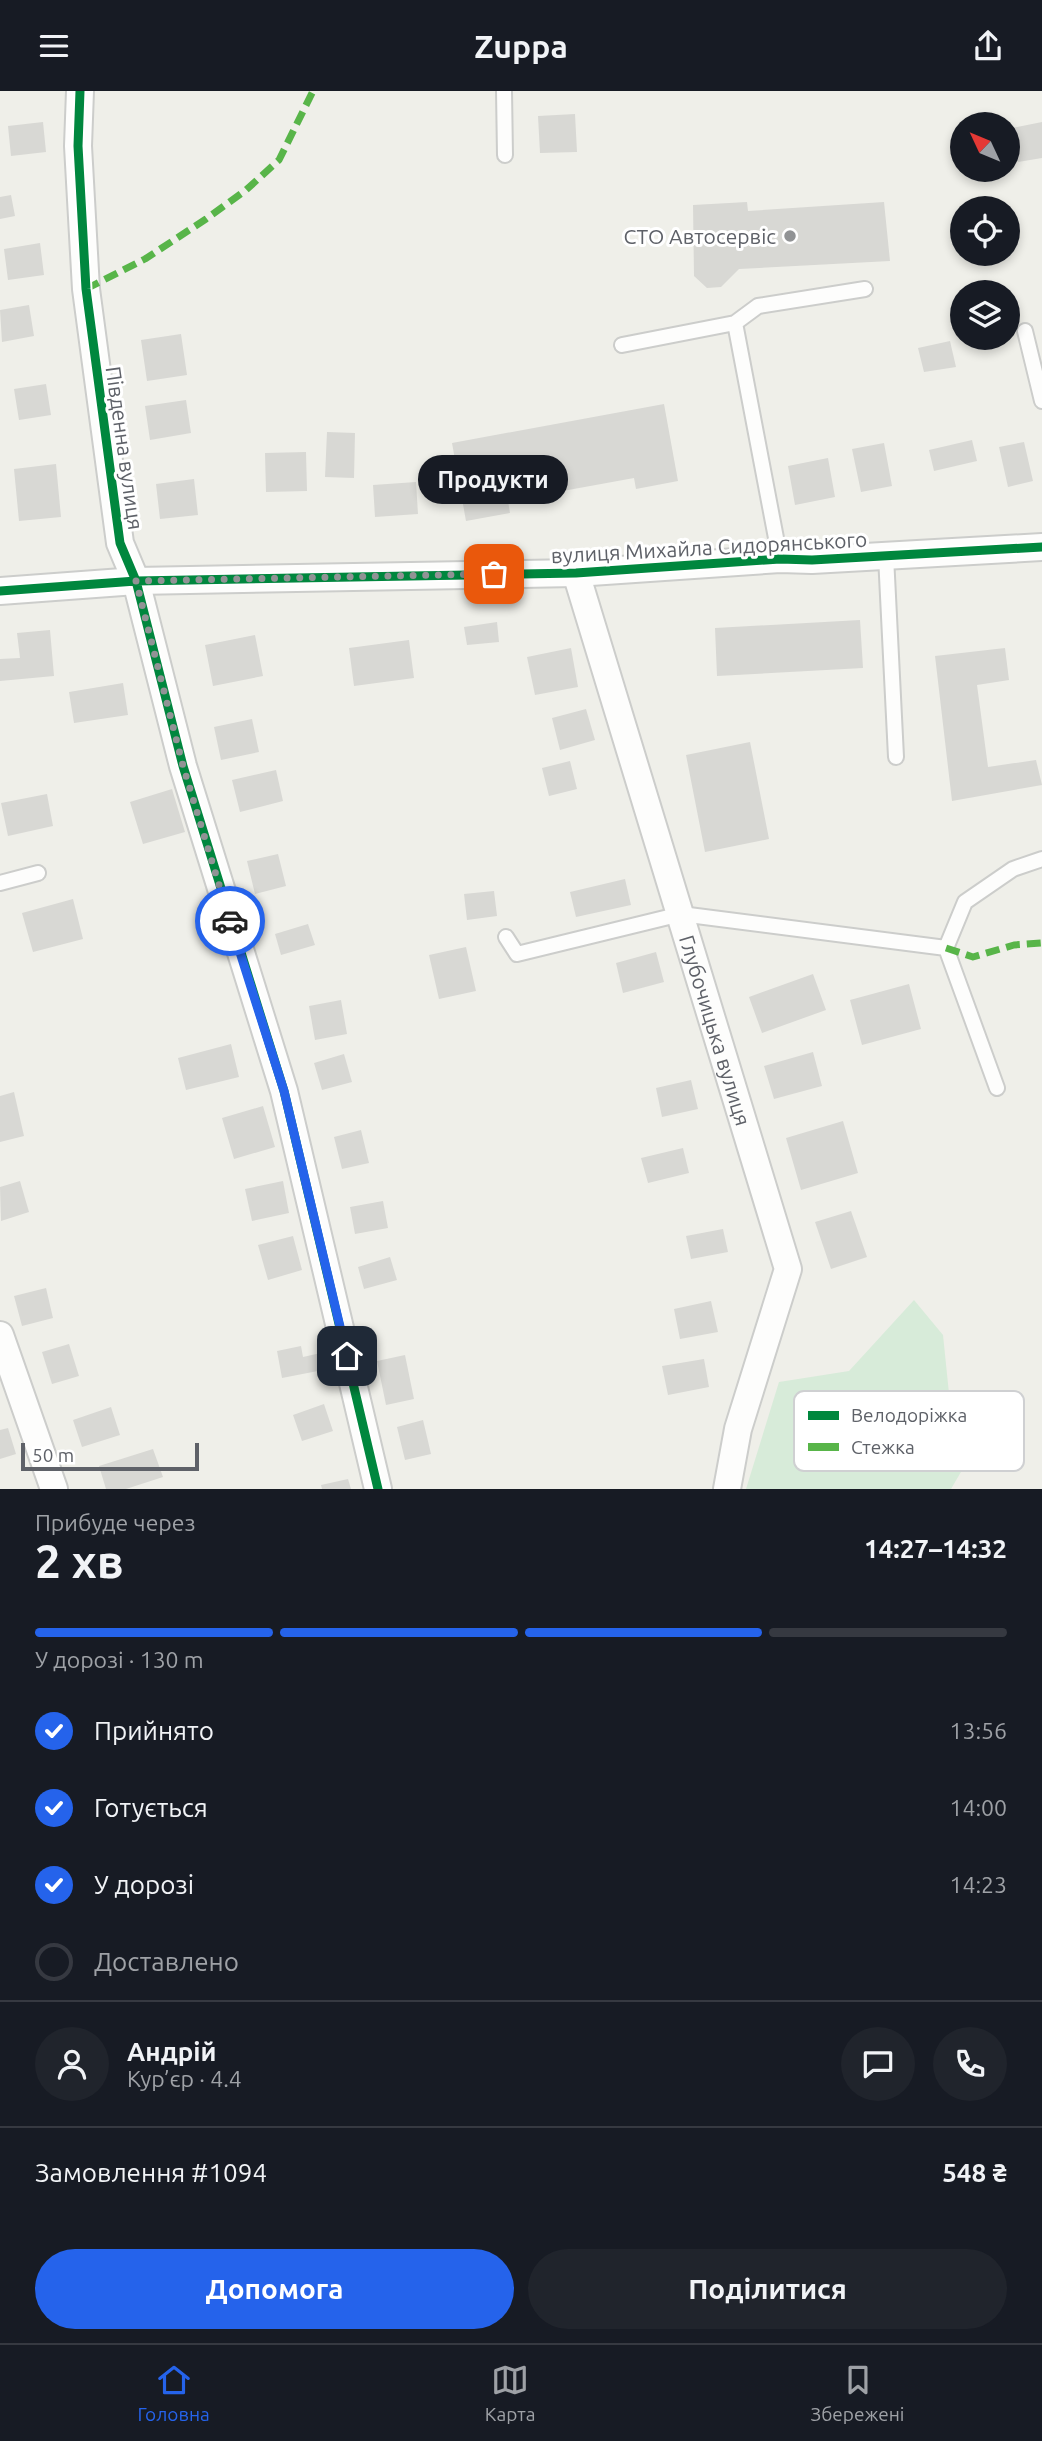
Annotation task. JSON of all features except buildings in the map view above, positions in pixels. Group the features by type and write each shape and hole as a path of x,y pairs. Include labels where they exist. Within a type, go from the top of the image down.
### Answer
{"street":[{"name":"Південна вулиця","path":"80,91 78,146 86,289 120,543 136,581 183,766 284,1091 378,1489"},
{"name":"вулиця Михайла Сидорянського","path":"0,591 136,581 576,573 780,559 812,560 1042,547"},
{"name":"Глубочицька вулиця","path":"576,573 789,1269 738,1429 727,1489"},
{"path":"0,1335 54,1489"}],"lane":[{"path":"504,91 505,155"},
{"path":"622,345 736,323 758,306 865,289"},
{"path":"736,323 780,559"},
{"path":"1025,331 1042,401"},
{"path":"886,556 896,757"},
{"path":"997,1088 946,948 965,902 1013,869 1042,859"},
{"path":"0,883 38,873"},
{"path":"506,937 517,954 681,914 946,948"}],"green space":[{"path":"914,1300 943,1335 949,1391 794,1391 794,1471 962,1471 951,1489 746,1489 779,1382 849,1371"}],"marked path":[{"path":"86,289 145,259 246,190 279,160 313,91"},
{"path":"946,948 973,957 1014,945 1042,943"}],"cycle path":[{"path":"80,91 78,146 86,289 120,543 136,581 183,766 284,1091 378,1489"},
{"path":"0,591 136,581 576,573 780,559 812,560 1042,547"}],"way so far":[{"path":"230,921 183,766 136,581 494,574"}],"place":[{"name":"СТО Автосервіс","path":"790,236"},
{"name":"Продукти","path":"494,574"}],"route":[{"path":"230,921 284,1091 347,1356"}]}
